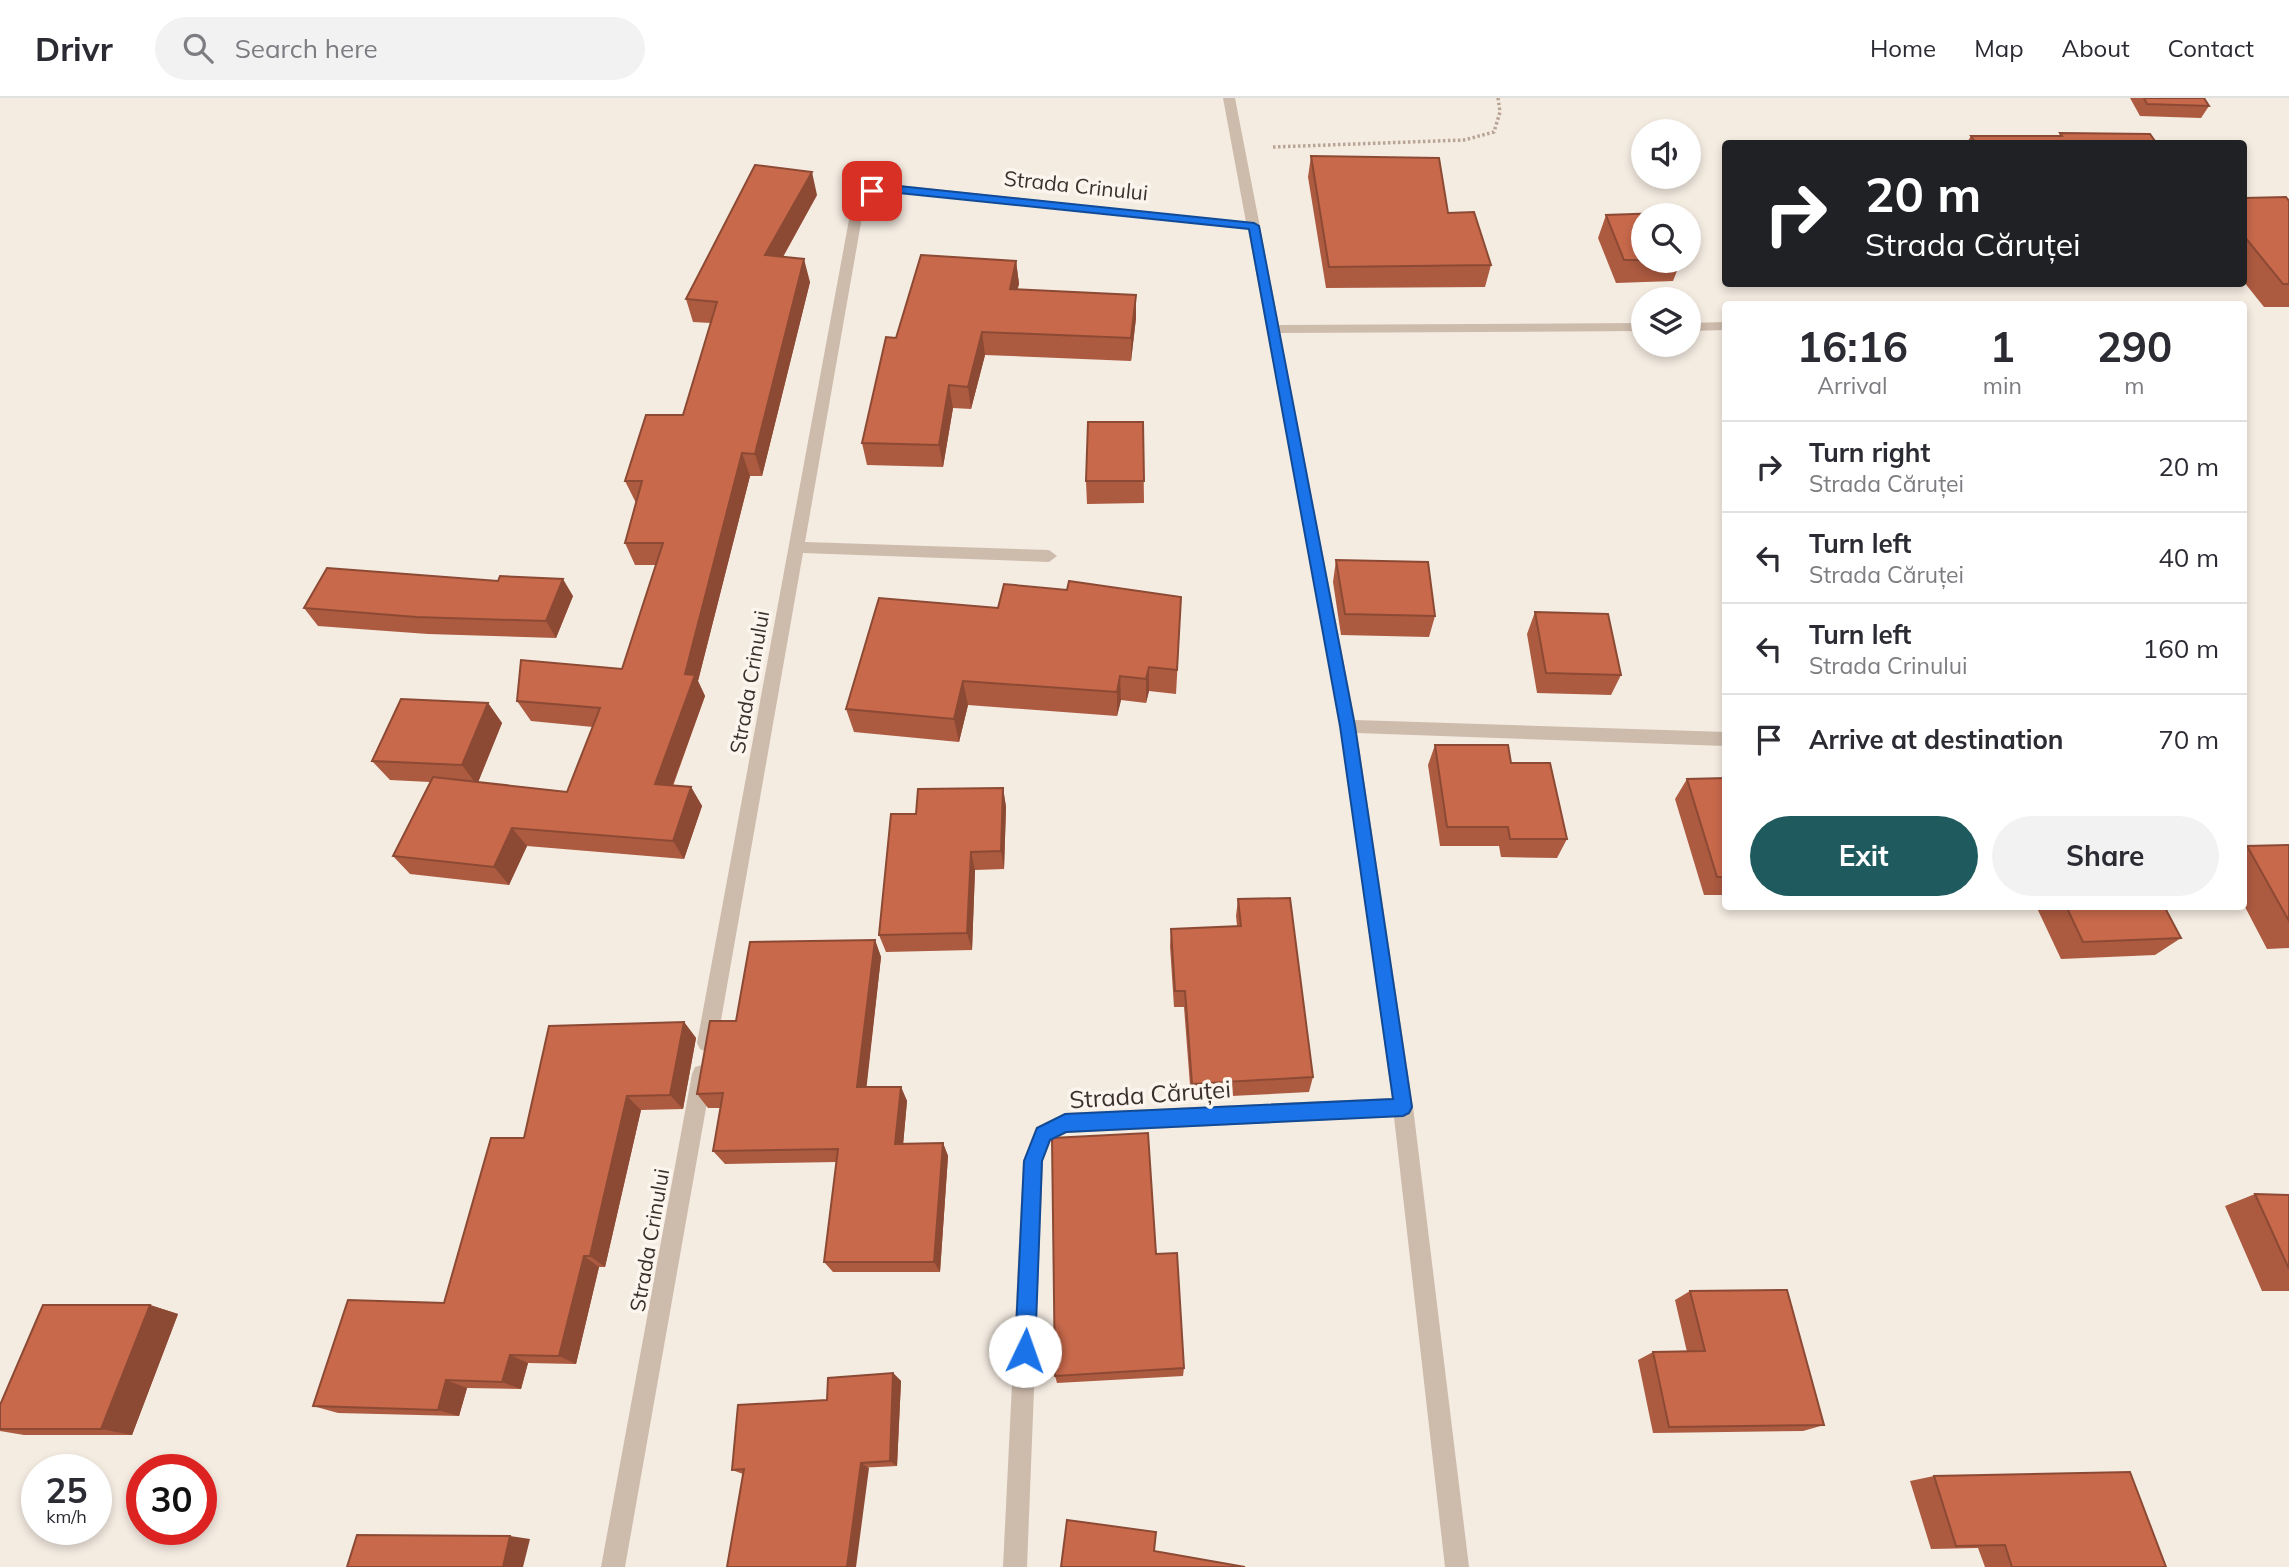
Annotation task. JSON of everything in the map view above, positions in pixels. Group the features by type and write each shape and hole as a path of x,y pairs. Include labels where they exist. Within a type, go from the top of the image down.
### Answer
{"street":[{"path":"1229,98 1348,726 1403,1107 1457,1567"},
{"name":"Strada Crinului","path":"613,1567 859,198 872,191 889,188 1254,226"},
{"path":"1701,327 1722,326"},
{"path":"1273,329 1631,327"},
{"path":"797,547 1049,556"},
{"path":"1348,726 1722,739"},
{"name":"Strada Căruței","path":"1015,1567 1033,1161 1043,1134 1065,1123 1403,1107"}],"path":[{"path":"1237,149 1464,140 1494,132 1500,111 1498,98"}],"building":[{"path":"2144,98 2204,98 2209,106 2147,104"},
{"path":"2060,133 2150,134 2154,140 1974,140 1971,136 2062,136"},
{"path":"1311,156 1439,158 1448,213 1474,212 1491,265 1329,267"},
{"path":"755,165 812,172 765,255 804,259 755,454 742,453 685,674 695,675 655,784 691,787 673,841 512,828 494,867 393,856 433,777 567,792 600,708 517,701 521,660 622,669 663,543 625,543 642,481 625,481 646,415 683,415 717,302 686,299"},
{"path":"2286,197 2289,201 2289,284 2283,284 2247,240 2247,198"},
{"path":"1631,214 1631,260 1624,260 1606,215"},
{"path":"921,255 1016,261 1010,289 1136,295 1131,338 982,332 968,387 949,385 939,445 862,443 886,337 896,338"},
{"path":"1088,422 1143,422 1144,481 1086,481"},
{"path":"1336,560 1428,562 1435,616 1345,614"},
{"path":"327,568 498,581 500,576 563,579 546,621 416,617 304,608"},
{"path":"1069,581 1181,597 1177,670 1149,667 1146,679 1120,676 1117,692 963,681 954,719 846,709 879,598 998,608 1004,584 1067,590"},
{"path":"1535,612 1608,614 1621,675 1546,673"},
{"path":"401,699 488,703 462,765 372,761"},
{"path":"1435,745 1508,745 1511,763 1550,763 1567,839 1510,839 1508,827 1447,827"},
{"path":"1722,778 1722,877 1717,877 1687,779"},
{"path":"1003,788 1001,851 971,852 967,933 879,935 891,814 916,814 918,789"},
{"path":"2289,845 2289,921 2247,846"},
{"path":"1290,898 1313,1077 1192,1084 1185,991 1175,991 1171,929 1241,926 1238,899"},
{"path":"2068,910 2166,910 2181,938 2083,942"},
{"path":"875,940 857,1087 901,1087 895,1144 943,1143 934,1262 824,1262 838,1149 713,1151 723,1093 697,1094 710,1021 736,1021 750,942"},
{"path":"684,1022 670,1095 627,1096 590,1256 584,1256 559,1356 510,1355 502,1382 446,1380 438,1410 313,1406 348,1300 444,1303 491,1138 524,1138 549,1026"},
{"path":"1148,1133 1156,1254 1177,1253 1184,1368 1055,1376 1052,1138"},
{"path":"2255,1194 2289,1195 2289,1269"},
{"path":"1787,1290 1824,1425 1669,1427 1653,1352 1705,1351 1690,1291"},
{"path":"43,1305 150,1305 101,1429 0,1429 0,1405"},
{"path":"893,1373 890,1461 861,1463 847,1567 727,1567 744,1469 732,1470 738,1405 827,1400 828,1378"},
{"path":"2130,1472 2166,1567 2012,1567 2005,1545 1956,1546 1934,1476"},
{"path":"1067,1520 1156,1532 1154,1551 1245,1567 1061,1567"},
{"path":"357,1535 510,1536 503,1567 347,1567"}],"route":[{"path":"872,191 889,188 1254,226 1348,726 1403,1107 1065,1123 1043,1134 1033,1161 1025,1351"}]}
